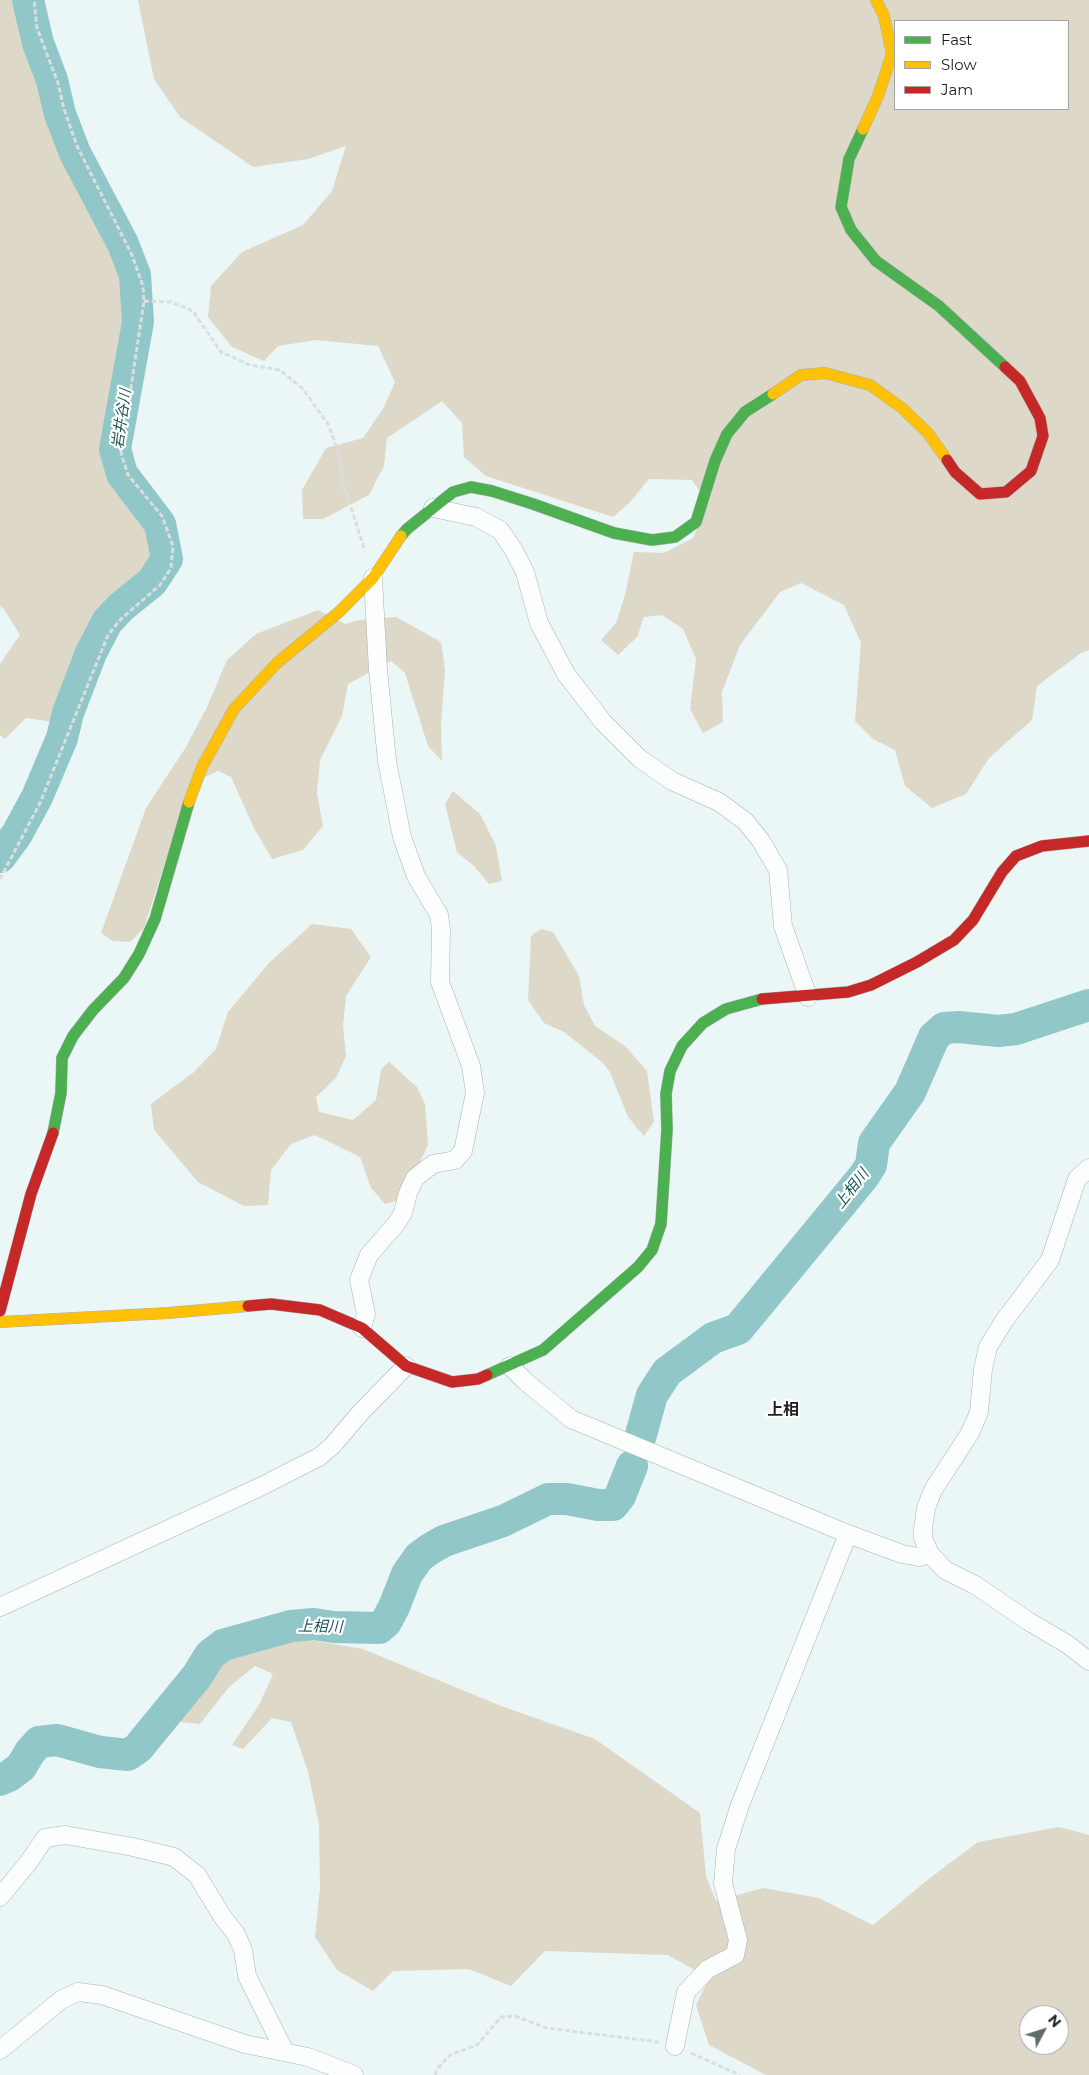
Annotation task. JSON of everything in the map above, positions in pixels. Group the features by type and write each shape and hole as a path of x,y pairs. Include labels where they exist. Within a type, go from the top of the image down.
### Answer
{"street":[{"path":"0,1311 31,1194 54,1127 61,1093 62,1058 73,1036 93,1010 124,978 139,954 155,919 183,819 202,767 234,709 277,663 339,612 373,578 408,529 433,508 453,492 471,487 533,504 614,533 652,540 675,537 696,522 715,461 727,434 745,412 774,391 801,375 824,373 870,385 902,408 928,433 955,472 980,494 1006,492 1031,471 1043,436 1040,418 1020,381 939,306 876,261 851,230 841,207 849,159 878,96 892,54 884,16 876,0"},
{"path":"433,508 476,517 500,530 513,548 525,572 539,623 566,674 603,722 639,758 672,781 719,802 745,821 761,840 778,870 783,926 808,997"},
{"path":"362,1328 366,1314 360,1280 369,1255 403,1213 408,1193 415,1178 433,1164 455,1160 463,1151 475,1093 470,1066 440,982 441,929 439,915 416,876 405,845 387,761 378,670 373,578"},
{"path":"0,1322 168,1313 272,1304 320,1310 362,1328 406,1366 452,1382 478,1378 510,1366 543,1350 560,1337 638,1268 652,1250 661,1224 667,1130 666,1094 670,1071 682,1046 702,1023 726,1009 756,1000 808,997 848,992 917,962 954,940 973,920 1002,872 1016,856 1042,846 1089,841"},
{"path":"1089,1168 1077,1179 1050,1260 1004,1321 988,1347 983,1369 979,1412 970,1433 933,1490 926,1508 923,1538 930,1554 945,1570 975,1585 1028,1621 1067,1644 1089,1662"},
{"path":"0,1607 260,1487 319,1457 332,1446 362,1411 406,1366"},
{"path":"510,1366 571,1419 848,1534 902,1554 919,1557 930,1554"},
{"path":"675,2046 686,1992 708,1968 734,1955 738,1940 724,1883 726,1849 740,1804 848,1534"},
{"path":"0,1897 45,1838 65,1835 133,1847 174,1857 197,1875 222,1916 236,1934 244,1950 248,1976 286,2052"},
{"path":"0,2050 61,2000 78,1992 102,1995 245,2044 308,2057 354,2075"}],"path":[{"path":"0,879 40,802 108,635 121,618 160,585 171,568 173,546 162,516 128,475 121,453 144,301 143,286 132,255 77,146 58,83 40,37 34,0"},
{"path":"144,301 172,302 193,311 221,352 250,365 280,370 303,389 328,424 339,454 344,486 373,578"},
{"path":"435,2075 437,2069 450,2055 477,2045 501,2017 515,2016 546,2028 675,2046 740,2075"}],"shaded area":[{"path":"0,0 21,0 31,55 56,135 103,224 123,271 128,314 108,398 108,472 144,516 157,558 142,583 99,619 54,722 26,718 5,739 0,735 0,664 20,635 4,609 0,606"},
{"path":"138,0 1089,0 1089,650 1081,653 1037,686 1032,720 989,758 966,794 932,808 905,786 895,750 873,739 855,721 861,643 844,605 801,583 780,592 740,645 722,692 723,722 703,733 690,709 696,659 683,629 662,615 644,617 637,637 618,655 601,640 616,623 625,595 634,552 664,553 693,538 708,502 692,480 649,479 629,503 613,517 486,476 464,457 462,423 442,401 387,438 384,466 369,495 323,519 303,519 302,490 326,448 363,438 384,407 395,382 378,346 316,340 278,346 264,361 232,347 208,317 211,286 242,252 303,225 332,191 346,146 308,159 253,167 180,117 154,79"},
{"path":"318,610 345,624 359,620 396,617 441,642 445,670 441,725 442,761 428,746 405,673 391,661 348,684 342,716 320,760 317,793 323,826 303,850 272,859 254,828 231,777 218,771 190,784 144,928 130,942 113,941 101,933 146,808 186,747 207,707 227,660 256,634"},
{"path":"453,791 480,814 496,846 502,881 489,884 474,866 457,852 445,804"},
{"path":"312,924 351,929 371,957 346,996 343,1026 346,1056 336,1078 316,1097 319,1112 353,1120 376,1100 381,1069 389,1062 417,1087 425,1104 428,1145 396,1201 385,1204 371,1188 360,1157 315,1135 291,1144 271,1170 268,1205 244,1206 198,1182 154,1130 151,1104 194,1072 216,1049 228,1012 269,963"},
{"path":"541,929 553,932 579,976 584,1005 595,1026 625,1046 647,1071 654,1122 644,1136 628,1117 610,1072 603,1063 564,1032 544,1023 528,1000 531,936"},
{"path":"311,1640 363,1649 501,1706 595,1739 700,1813 706,1876 716,1901 763,1888 819,1898 873,1925 930,1878 978,1842 1059,1827 1089,1835 1089,2075 766,2075 709,2045 696,2005 709,1978 668,1955 545,1951 511,1986 469,1969 393,1971 373,1991 337,1970 315,1937 320,1888 319,1824 308,1772 291,1722 272,1718 243,1749 232,1745 259,1705 273,1674 255,1666 229,1687 200,1724 170,1721 224,1655 260,1642"}],"waterway":[{"name":"岩井谷川","path":"0,857 17,834 37,797 62,738 68,713 91,653 107,622 121,607 152,582 167,559 160,524 122,474 115,449 138,322 135,275 123,244 75,153 60,114 52,80 38,43 28,0"},
{"name":"上相川","path":"640,1438 652,1395 667,1372 713,1338 738,1329 864,1176 871,1165 874,1143 910,1092 934,1037 944,1028 959,1027 998,1031 1016,1029 1089,1005"},
{"name":"上相川","path":"0,1780 21,1767 39,1742 57,1740 100,1752 128,1755 138,1748 197,1676 210,1655 223,1645 291,1626 314,1624 334,1627 379,1628 386,1622 394,1607 407,1574 419,1557 430,1549 444,1541 503,1521 548,1499 567,1499 598,1505 613,1505 620,1496 632,1466"}],"traffic: fast":[{"path":"863,129 849,159 841,207 851,230 876,261 939,306 1005,367"},
{"path":"401,536 453,492 471,487 492,491 533,504 614,533 652,540 675,537 696,522 715,461 727,434 745,412 773,394"},
{"path":"53,1133 61,1093 62,1058 73,1036 93,1010 124,978 139,954 155,919 189,802"},
{"path":"487,1375 543,1350 638,1267 652,1250 661,1224 667,1130 666,1094 670,1071 682,1046 703,1023 726,1009 762,999"}],"traffic: slow":[{"path":"863,129 878,96 892,54 884,16 876,0"},
{"path":"773,394 801,375 825,373 870,385 902,408 928,433 947,460"},
{"path":"189,802 202,767 234,709 277,663 339,612 373,578 401,536"},
{"path":"0,1322 168,1313 248,1306"}],"traffic: jam":[{"path":"947,460 955,472 980,494 1006,492 1031,471 1043,436 1040,418 1020,381 1005,367"},
{"path":"762,999 848,992 871,985 917,962 954,940 973,920 1002,872 1016,856 1042,846 1089,841"},
{"path":"0,1311 31,1194 53,1133"},
{"path":"248,1306 271,1304 320,1310 362,1328 406,1366 452,1382 478,1379 487,1375"}],"district":[{"name":"上相","path":"783,1410"}]}
